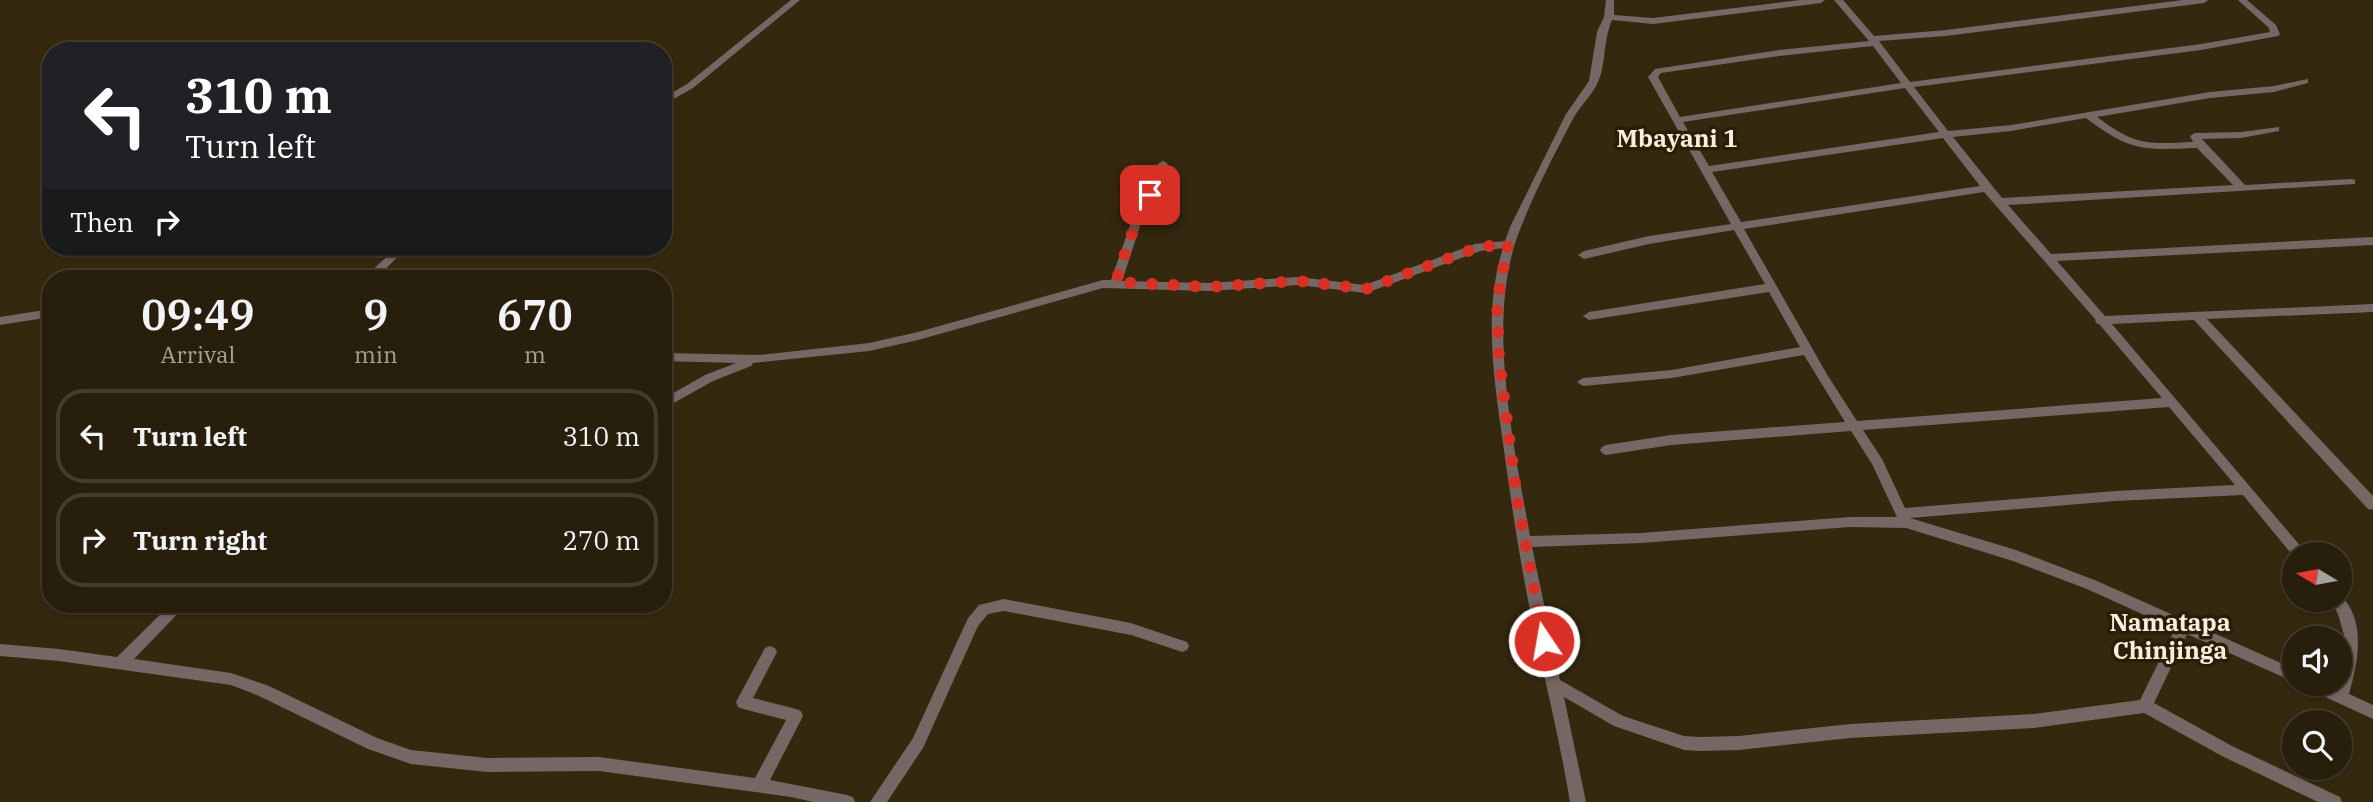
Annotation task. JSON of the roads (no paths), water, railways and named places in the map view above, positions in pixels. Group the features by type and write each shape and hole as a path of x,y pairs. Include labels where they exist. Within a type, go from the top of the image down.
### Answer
{"street":[{"path":"672,97 690,86 796,0"},
{"path":"1578,802 1525,542 1506,422 1497,330 1500,283 1508,244 1571,114 1594,81 1602,32 1609,17 1610,0"},
{"path":"1742,0 1751,9"},
{"path":"1609,17 1653,20 1821,0"},
{"path":"1838,0 1874,41 1987,188 2290,542"},
{"path":"2204,0 1779,53 1658,71 1653,74 1654,81 1808,350 1856,426 1905,518 2067,575 2282,671"},
{"path":"1676,120 1908,85 2155,54 2275,34 2273,27 2242,0"},
{"path":"1705,170 1945,134 2011,128 2210,95 2274,89 2305,81"},
{"path":"2088,115 2120,139 2142,147 2200,145"},
{"path":"2242,188 2200,145 2195,136 2250,135 2275,129"},
{"path":"1116,282 1138,217 1163,164"},
{"path":"1999,202 2351,181"},
{"path":"1584,255 1649,240 1738,228 1880,202 1987,188"},
{"path":"2047,258 2373,241"},
{"path":"672,358 760,359 893,343 1086,287 1116,282 1209,287 1298,281 1366,289 1479,247 1508,244"},
{"path":"378,270 393,256"},
{"path":"1589,316 1773,287"},
{"path":"2100,320 2373,308"},
{"path":"0,321 42,314"},
{"path":"2196,314 2373,505"},
{"path":"1583,382 1672,374 1808,350"},
{"path":"672,400 709,378 760,359"},
{"path":"1606,450 1671,440 2170,402"},
{"path":"1525,542 1641,538 1905,518 2115,496 2245,490"},
{"path":"878,802 918,743 973,622 984,609 996,605 1020,607 1130,629 1182,646"},
{"path":"2345,612 2349,619 2353,643 2342,697 2373,712"},
{"path":"120,663 171,613"},
{"path":"2145,706 2183,628"},
{"path":"0,650 231,679 264,691 373,744 411,757 488,765 599,764 820,795 847,802"},
{"path":"759,786 796,716 743,702 771,652"},
{"path":"1554,684 1619,722 1684,743 1700,744 1738,743 1850,731 2034,721 2145,706 2227,751 2334,802"}],"district":[{"name":"Mbayani 1","path":"1677,138"},
{"name":"Namatapa Chinjinga","path":"2170,636"}]}
